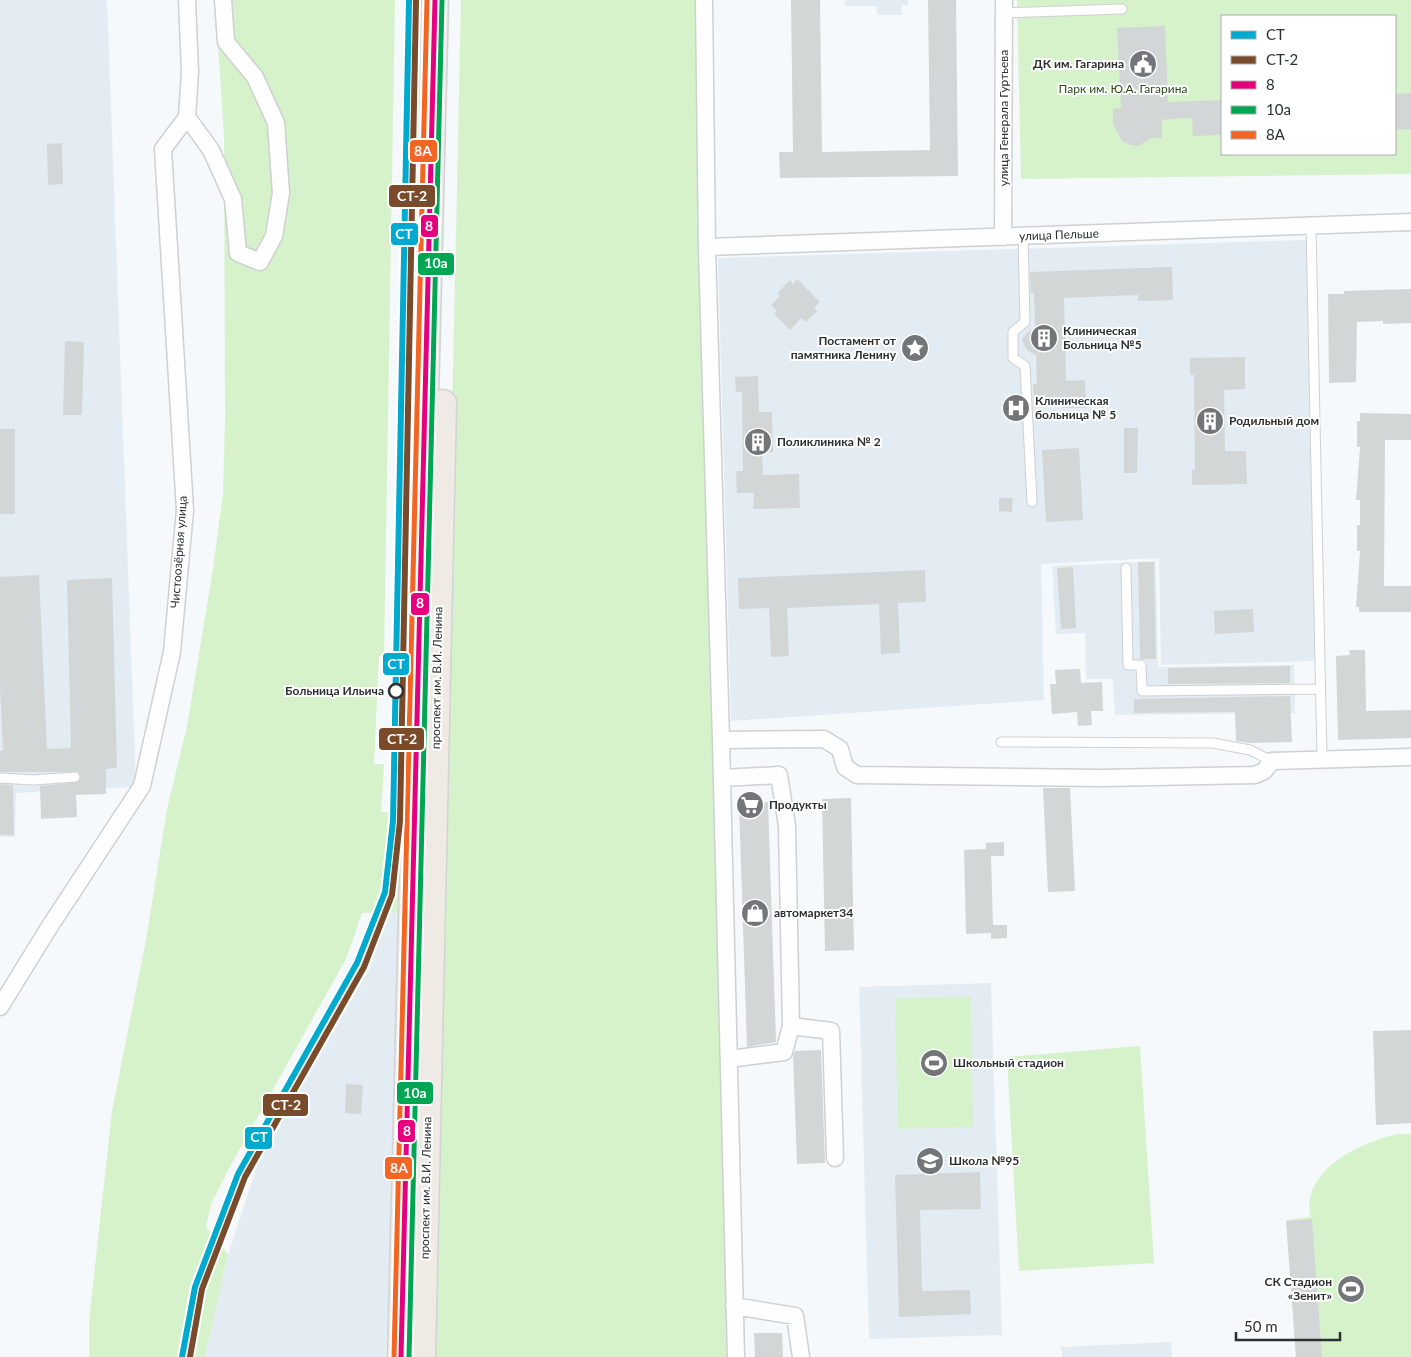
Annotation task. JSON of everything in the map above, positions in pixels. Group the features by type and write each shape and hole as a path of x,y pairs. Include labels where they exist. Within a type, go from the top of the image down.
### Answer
{"main road":[{"name":"проспект им. В.И. Ленина","path":"401,1357 436,0"},
{"name":"проспект им. В.И. Ленина","path":"422,1357 452,0"}],"street":[{"path":"187,0 190,72 188,117 211,150 233,199 238,253 260,262 274,236 282,193 276,122 255,77 226,42 223,0"},
{"path":"704,0 707,247 722,740 736,1357"},
{"name":"улица Генерала Гуртьева","path":"1003,237 1004,7"},
{"name":"Чистоозёрная улица","path":"0,1007 50,926 142,786 172,652 185,510 164,149 188,117"},
{"name":"улица Пельше","path":"707,247 1411,222"},
{"path":"722,740 824,739 840,750 846,767 857,775 1092,778 1255,775 1264,771 1272,761 1411,757"},
{"path":"722,778 779,775 787,826 791,1026 784,1052 729,1059"},
{"path":"791,1026 831,1031 835,1158"},
{"path":"734,1306 795,1316 801,1357"}],"lane":[{"path":"1004,7 1122,9"},
{"path":"1311,226 1322,760"},
{"path":"1023,236 1025,322 1013,332 1013,358 1025,366 1032,502"},
{"path":"1126,568 1128,665 1141,665 1142,691 1320,689"},
{"path":"1001,742 1213,743 1250,750 1272,761"},
{"path":"0,778 33,780 75,777"}],"shaded area":[{"path":"0,0 107,0 136,787 16,793 15,837 0,837"},
{"path":"845,0 908,0 908,5 901,5 902,15 877,15 877,6 845,6"},
{"name":"Клиническая больница № 5","path":"1306,240 1316,661 1161,665 1159,558 1041,564 1044,700 731,721 718,258"},
{"path":"1156,561 1158,667 1294,665 1295,713 1115,715 1113,679 1086,679 1085,633 1056,634 1052,566"},
{"path":"403,912 386,1357 205,1357 228,1254 258,1163 371,966 384,913"},
{"name":"Школа №95","path":"991,983 1002,1335 869,1339 859,987"},
{"path":"1171,1342 1172,1357 1062,1357 1061,1347"}],"green space":[{"path":"215,0 395,0 384,655 379,656 374,764 384,764 381,812 408,814 403,912 362,913 346,959 211,1204 206,1227 228,1254 205,1357 89,1357 89,1321 112,1111 146,940 167,809 187,726 213,569 223,494 225,418 224,136"},
{"path":"461,0 698,0 730,1357 434,1357 435,1204"},
{"name":"Парк им. Ю.А. Гагарина","path":"1017,0 1411,0 1411,174 1021,179"},
{"name":"Школьный стадион","path":"971,997 973,1127 898,1129 895,998"},
{"path":"1140,1046 1154,1263 1019,1271 1007,1057"},
{"name":"СК Стадион «Зенит»","path":"1397,1134 1411,1134 1411,1357 1296,1357 1287,1220 1310,1217 1309,1200 1315,1185 1333,1164 1358,1148"}],"building":[{"path":"791,0 820,0 822,152 930,150 928,0 956,0 958,176 780,178 779,152 793,152"},
{"name":"ДК им. Гагарина","path":"1165,26 1168,102 1221,100 1221,135 1193,136 1192,118 1170,119 1162,120 1162,138 1152,138 1138,146 1122,141 1113,124 1113,109 1121,108 1117,28"},
{"path":"1411,93 1411,129 1396,130 1396,94"},
{"path":"62,143 63,184 48,185 47,144"},
{"name":"Клиническая Больница №5","path":"1172,267 1173,300 1138,301 1138,295 1064,298 1066,381 1085,380 1086,408 1062,408 1062,402 1034,403 1033,384 1037,384 1036,355 1027,350 1022,340 1035,327 1034,293 1031,293 1030,272"},
{"path":"797,279 820,302 814,308 817,311 806,322 801,318 790,330 774,314 777,311 771,305 780,296 777,293 790,280 793,284"},
{"path":"1411,289 1411,323 1383,324 1383,321 1357,322 1356,382 1329,383 1328,294 1344,294 1344,291"},
{"path":"65,341 84,342 82,415 63,415"},
{"name":"Родильный дом","path":"1245,357 1245,389 1224,390 1225,451 1246,451 1247,484 1192,485 1192,470 1195,470 1194,375 1190,375 1190,358"},
{"name":"Поликлиника № 2","path":"758,376 759,412 772,412 773,452 762,452 763,475 799,474 800,508 753,509 754,493 737,493 736,471 743,471 742,392 736,392 735,377"},
{"path":"1360,413 1411,414 1411,440 1385,440 1384,586 1411,586 1411,612 1359,612 1359,607 1356,607 1360,551 1357,551 1357,525 1360,525 1360,500 1356,500 1360,447 1357,447 1357,421 1360,421"},
{"path":"1124,428 1138,428 1137,473 1124,473"},
{"path":"0,429 15,429 15,514 0,514"},
{"path":"1079,448 1083,520 1046,522 1042,450"},
{"path":"999,498 1013,498 1012,512 999,511"},
{"path":"1138,562 1154,562 1156,659 1140,659"},
{"path":"1073,567 1076,628 1061,629 1057,568"},
{"path":"925,570 926,602 898,603 900,653 881,654 879,604 787,608 789,656 771,657 769,608 739,609 738,578"},
{"path":"39,575 47,749 71,748 67,580 112,578 117,768 106,769 106,794 76,795 77,817 41,819 40,786 78,782 81,777 78,772 0,772 0,751 3,750 0,687 0,577"},
{"path":"1253,609 1254,632 1215,634 1214,611"},
{"path":"1349,650 1365,650 1366,711 1411,710 1411,738 1338,740 1336,656 1350,655"},
{"path":"1290,666 1290,683 1168,684 1168,668"},
{"path":"1080,669 1081,683 1102,682 1103,711 1091,711 1092,725 1078,726 1077,712 1052,714 1050,684 1056,684 1055,670"},
{"path":"1290,696 1292,742 1249,743 1236,741 1235,712 1134,713 1134,699"},
{"path":"0,784 13,785 14,835 0,835"},
{"path":"1043,788 1070,788 1075,891 1048,892"},
{"path":"851,798 854,950 825,951 822,799"},
{"path":"768,802 776,1042 747,1047 739,804"},
{"path":"1004,842 1004,856 991,856 993,925 1007,925 1007,938 991,939 991,933 966,934 964,850 986,849 986,843"},
{"path":"1411,1030 1411,1123 1376,1125 1373,1031"},
{"path":"821,1050 825,1163 797,1164 793,1056 795,1051"},
{"path":"346,1084 363,1085 361,1114 345,1113"},
{"path":"980,1172 981,1209 920,1210 922,1291 970,1290 971,1314 899,1317 895,1175"},
{"path":"1312,1219 1322,1357 1296,1357 1286,1221"},
{"path":"754,1333 782,1333 783,1357 755,1357"}],"transit line":[{"name":"СТ","path":"182,1357 195,1287 238,1174 357,963 385,892 393,821 409,0"},
{"name":"СТ-2","path":"190,1357 202,1289 245,1177 364,967 392,895 400,821 416,0"},
{"name":"8А","path":"394,1357 427,0"},
{"name":"8","path":"401,1357 435,0"},
{"name":"10а","path":"409,1357 442,0"}],"place":[{"name":"ДК им. Гагарина","path":"1143,64"},
{"name":"Клиническая Больница №5","path":"1044,338"},
{"name":"Постамент от памятника Ленину","path":"915,348"},
{"name":"Клиническая больница № 5","path":"1016,408"},
{"name":"Родильный дом","path":"1210,421"},
{"name":"Поликлиника № 2","path":"758,442"},
{"name":"Больница Ильича","path":"396,691"},
{"name":"Продукты","path":"750,805"},
{"name":"автомаркет34","path":"755,913"},
{"name":"Школьный стадион","path":"934,1063"},
{"name":"Школа №95","path":"930,1161"},
{"name":"СК Стадион «Зенит»","path":"1351,1289"}]}
